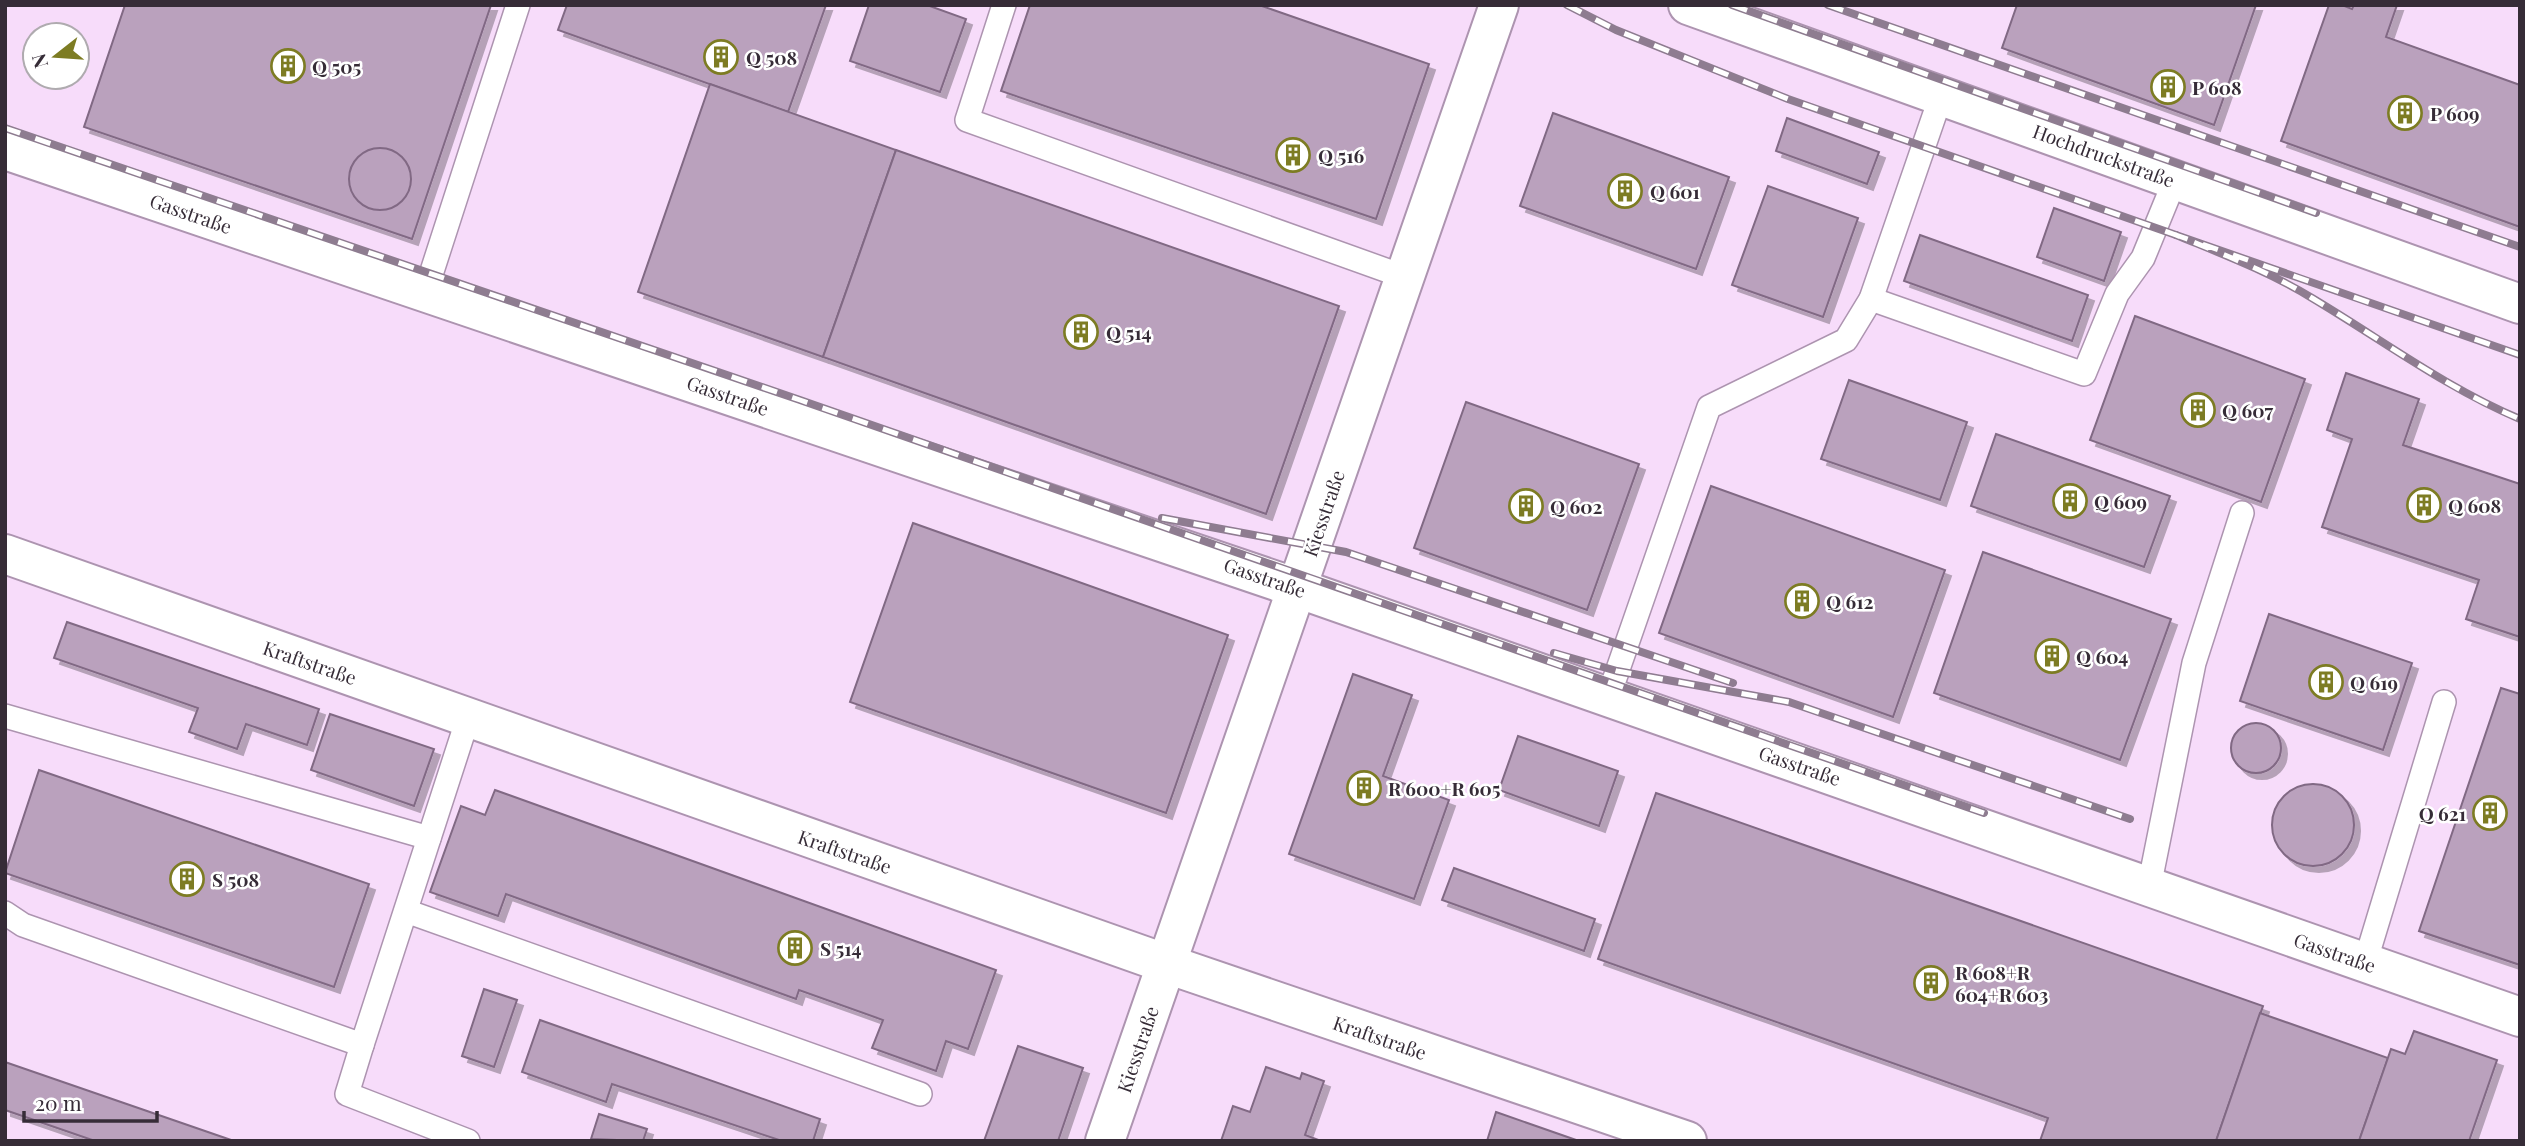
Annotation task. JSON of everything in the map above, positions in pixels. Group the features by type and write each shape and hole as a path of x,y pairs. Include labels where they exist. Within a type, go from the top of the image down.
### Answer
{"street":[{"name":"Kiesstraße","path":"1105,1141 1499,5"},
{"name":"Hochdruckstraße","path":"1688,5 2520,304"},
{"name":"Gasstraße","path":"5,150 1297,588 2520,1017"},
{"name":"Kraftstraße","path":"5,554 1167,964 1687,1141"}],"lane":[{"path":"425,293 518,5"},
{"path":"1004,5 967,120 1405,277"},
{"path":"1608,698 1709,407 1846,340 1871,299 1941,96"},
{"path":"1871,299 2084,374 2117,294 2143,258 2175,180"},
{"path":"2149,887 2194,663 2242,513"},
{"path":"2365,963 2444,702"},
{"path":"5,716 429,838"},
{"path":"468,718 347,1094 468,1141"},
{"path":"405,911 920,1094"},
{"path":"5,913 23,925 362,1045"}],"building":[{"name":"Q 505","path":"125,5 491,5 412,239 84,127"},
{"name":"Q 508","path":"567,5 826,5 788,112 558,30"},
{"path":"869,5 927,5 966,19 940,92 850,61"},
{"name":"Q 516","path":"1030,5 1259,5 1429,64 1376,219 1001,91"},
{"name":"P 608","path":"2017,5 2256,5 2214,125 2002,48"},
{"name":"P 609","path":"2329,5 2342,5 2352,9 2354,5 2397,5 2386,37 2520,85 2520,227 2281,141"},
{"path":"710,84 896,150 823,357 638,292"},
{"name":"Q 601","path":"1553,113 1729,177 1696,269 1520,206"},
{"path":"1787,118 1879,152 1867,184 1776,151"},
{"path":"374,148 386,148 402,157 409,167 409,191 402,201 386,210 374,210 363,205 354,196 349,185 349,173 354,162 363,153"},
{"name":"Q 514","path":"896,150 1339,306 1266,514 823,357"},
{"path":"1768,186 1858,218 1823,317 1732,285"},
{"path":"2054,208 2121,232 2104,281 2037,257"},
{"path":"1920,235 2088,295 2072,341 1904,281"},
{"name":"Q 607","path":"2135,316 2305,379 2261,502 2090,440"},
{"name":"Q 608","path":"2346,373 2419,399 2403,445 2520,484 2520,637 2466,619 2479,580 2322,527 2352,439 2327,430"},
{"path":"1849,380 1967,422 1940,500 1821,459"},
{"name":"Q 602","path":"1466,402 1639,464 1587,610 1414,548"},
{"name":"Q 609","path":"1996,434 2170,496 2144,567 1971,506"},
{"name":"Q 612","path":"1711,486 1945,570 1893,717 1659,633"},
{"path":"913,523 1228,635 1166,813 850,702"},
{"name":"Q 604","path":"1983,552 2171,619 2120,760 1934,693"},
{"name":"Q 619","path":"2269,614 2412,663 2383,750 2240,701"},
{"path":"67,622 319,709 307,745 246,724 237,749 189,732 198,708 54,658"},
{"name":"R 600+R 605","path":"1353,674 1412,695 1383,776 1449,800 1414,899 1289,854"},
{"name":"Q 621","path":"2501,688 2520,694 2520,965 2419,931"},
{"path":"330,714 434,749 414,806 311,770"},
{"path":"2256,723 2274,730 2281,748 2274,766 2256,773 2238,766 2231,748 2238,730"},
{"path":"1518,736 1618,771 1599,826 1499,790"},
{"name":"S 508","path":"39,770 369,884 334,987 5,873"},
{"path":"2305,784 2321,784 2336,791 2347,802 2354,817 2351,841 2342,854 2321,866 2305,866 2290,859 2279,848 2272,833 2272,817 2279,802 2290,791"},
{"name":"S 514","path":"495,790 996,970 968,1049 946,1041 936,1071 872,1048 883,1020 799,990 796,999 506,894 498,916 430,892 461,806 485,815"},
{"name":"R 608+R 604+R 603","path":"1656,793 2263,1006 2216,1141 2040,1141 2048,1118 1598,959"},
{"path":"1454,868 1595,919 1584,951 1442,900"},
{"path":"484,989 517,1000 494,1067 462,1056"},
{"path":"2260,1013 2388,1058 2359,1141 2216,1141"},
{"path":"540,1020 820,1119 813,1141 782,1141 612,1084 606,1102 522,1072"},
{"path":"2414,1031 2497,1060 2469,1141 2359,1141 2391,1049 2405,1054"},
{"path":"1018,1046 1083,1068 1058,1141 984,1141"},
{"path":"5,1062 234,1141 95,1141 5,1110"},
{"path":"1266,1067 1300,1079 1302,1073 1324,1081 1305,1135 1321,1141 1221,1141 1233,1106 1250,1112"},
{"path":"1496,1112 1579,1141 1487,1141"},
{"path":"599,1114 647,1129 643,1141 591,1139"}],"railway":[{"path":"1567,5 1616,30 1788,99 2176,235"},
{"path":"1732,5 2316,213"},
{"path":"1828,5 2520,247"},
{"path":"5,128 800,400 1984,813"},
{"path":"2520,355 2176,235 2280,280 2440,378 2520,419"},
{"path":"1162,518 1346,552 1733,683"},
{"path":"1554,653 1617,671 1789,702 2130,819"}],"place":[{"name":"Q 508","path":"721,57"},
{"name":"Q 505","path":"288,66"},
{"name":"P 608","path":"2168,87"},
{"name":"P 609","path":"2405,113"},
{"name":"Q 516","path":"1293,155"},
{"name":"Q 601","path":"1625,191"},
{"name":"Q 514","path":"1081,332"},
{"name":"Q 607","path":"2198,410"},
{"name":"Q 609","path":"2070,501"},
{"name":"Q 608","path":"2424,505"},
{"name":"Q 602","path":"1526,506"},
{"name":"Q 612","path":"1802,601"},
{"name":"Q 604","path":"2052,656"},
{"name":"Q 619","path":"2326,682"},
{"name":"R 600+R 605","path":"1364,788"},
{"name":"Q 621","path":"2490,813"},
{"name":"S 508","path":"187,879"},
{"name":"S 514","path":"795,948"},
{"name":"R 608+R 604+R 603","path":"1931,983"}]}
